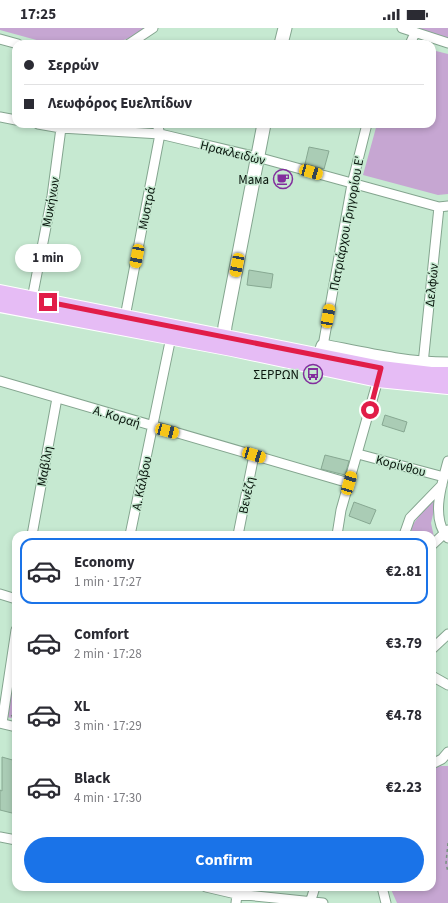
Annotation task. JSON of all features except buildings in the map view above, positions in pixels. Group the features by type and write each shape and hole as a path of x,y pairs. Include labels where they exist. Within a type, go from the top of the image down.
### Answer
{"main road":[{"path":"0,292 125,316 223,342 448,387"},
{"path":"0,305 171,338 322,350 379,374 448,374"}],"street":[{"path":"136,40 153,28"},
{"path":"282,40 285,28"},
{"path":"402,28 448,43"},
{"path":"412,40 415,33"},
{"path":"0,39 12,42"},
{"path":"0,117 12,119"},
{"name":"Ηρακλειδών","path":"61,128 160,134 257,157 352,184 443,206"},
{"name":"Μυκήνων","path":"32,299 52,196 61,128"},
{"name":"Μυστρά","path":"125,316 160,134 158,128"},
{"path":"223,342 263,128"},
{"name":"Πατριάρχου Γρηγορίου Ε'","path":"322,350 352,184 366,128"},
{"name":"Δελφών","path":"423,364 443,206"},
{"name":"A. Κάλβου","path":"131,531 171,338"},
{"path":"322,350 423,364 448,364"},
{"path":"338,531 349,483 379,374"},
{"name":"Α. Κοραή","path":"0,381 153,427 349,483"},
{"name":"Μαβίλη","path":"33,531 57,398"},
{"name":"Κορίνθου","path":"358,454 443,481"},
{"name":"Βενέζη","path":"239,531 254,455"},
{"path":"436,541 447,534 439,510 443,481 448,461"},
{"path":"405,531 410,518 443,481"},
{"path":"0,594 12,598"},
{"path":"436,645 448,634"},
{"path":"12,655 1,723 12,726"},
{"path":"436,678 448,686"},
{"path":"436,762 442,759 448,752"},
{"path":"0,837 12,839"},
{"path":"222,891 237,895 324,903"},
{"path":"310,902 314,891"},
{"path":"383,891 386,903"}],"path":[{"path":"448,843 446,863 448,872"}],"shaded area":[{"path":"0,28 146,28 132,37 124,40 36,40 0,30"},
{"path":"407,28 448,28 448,40"},
{"path":"436,51 448,54 448,194 438,195 363,175 376,128 436,128"},
{"path":"439,489 431,523 433,531 412,531 411,527"},
{"path":"12,688 12,718 7,717"},
{"path":"448,766 448,903 397,903 392,891 436,891 436,767"}],"place":[{"name":"Мама","path":"283,179"},
{"name":"ΣΕΡΡΩΝ","path":"313,374"}],"route":[{"path":"48,302 264,343 381,368 370,410"}]}
